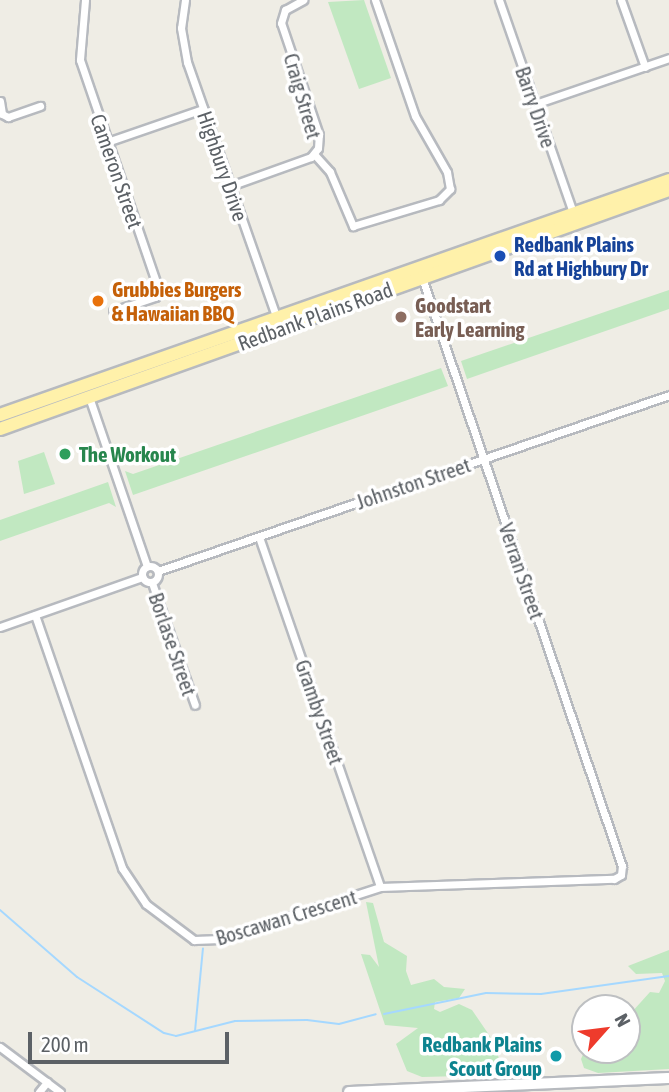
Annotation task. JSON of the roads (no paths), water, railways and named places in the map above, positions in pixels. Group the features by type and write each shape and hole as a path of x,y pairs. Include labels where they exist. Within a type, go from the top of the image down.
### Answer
{"main road":[{"name":"Redbank Plains Road","path":"420,273 573,213 669,180"},
{"name":"Redbank Plains Road","path":"0,429 88,392 278,323 669,190"},
{"name":"Redbank Plains Road","path":"0,415 88,392 122,380 129,383 278,323"}],"street":[{"name":"Cameron Street","path":"85,0 80,60 158,288 155,297 113,311"},
{"name":"Highbury Drive","path":"185,0 182,40 203,109 278,323"},
{"name":"Craig Street","path":"230,186 314,154 320,135 281,23 285,9 303,0"},
{"path":"314,154 330,172 353,226 439,200 450,189 447,172 415,116 375,0"},
{"name":"Barry Drive","path":"499,0 573,213"},
{"path":"621,0 645,67"},
{"path":"535,104 669,58"},
{"path":"0,101 1,115 8,117 40,106"},
{"path":"107,142 203,109"},
{"name":"Verran Street","path":"420,273 622,866 621,875"},
{"path":"88,392 146,566 142,577"},
{"name":"Johnston Street","path":"158,572 669,396"},
{"name":"Gramby Street","path":"259,537 380,887"},
{"path":"142,577 152,583 158,572 146,566"},
{"path":"0,627 142,577"},
{"name":"Borlase Street","path":"152,583 195,705"},
{"name":"Boscawan Crescent","path":"35,615 131,888 170,924 194,940 208,942 380,887 621,875"},
{"path":"0,1047 60,1092"},
{"path":"349,1092 669,1078"},
{"path":"39,1092 47,1082"}],"waterway":[{"path":"0,910 77,977 164,1033 176,1036 235,1021 307,1020 339,1024 376,1014"},
{"path":"195,1031 203,948"},
{"path":"384,1014 486,993 541,994 669,976"}],"place":[{"name":"Redbank Plains Rd at Highbury Dr","path":"500,256"},
{"name":"Grubbies Burgers & Hawaiian BBQ","path":"98,301"},
{"name":"Goodstart Early Learning","path":"401,317"},
{"name":"The Workout","path":"65,454"},
{"name":"Redbank Plains Scout Group","path":"556,1056"}]}
